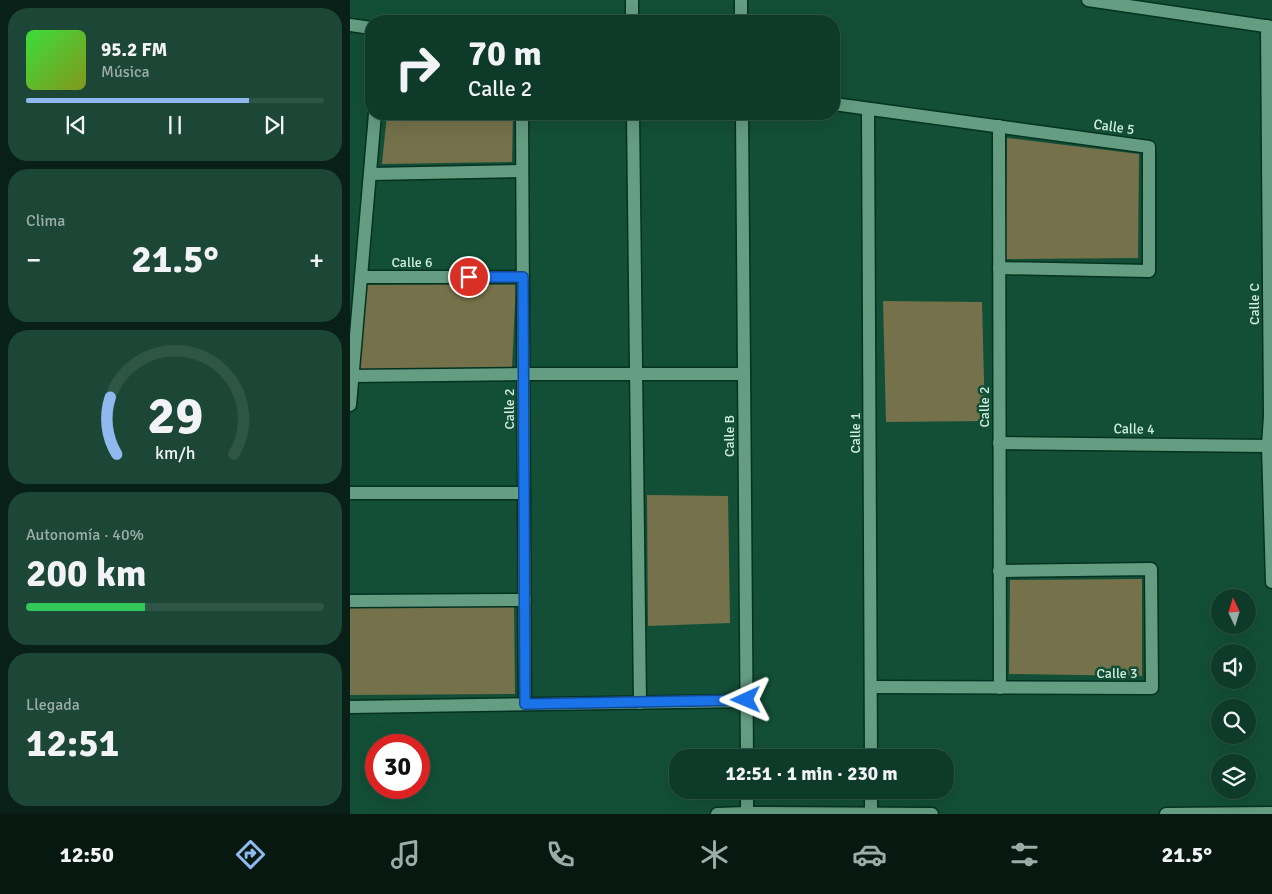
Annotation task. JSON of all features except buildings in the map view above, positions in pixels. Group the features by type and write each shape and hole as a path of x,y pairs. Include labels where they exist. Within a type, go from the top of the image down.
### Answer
{"street":[{"path":"632,0 632,15"},
{"path":"741,0 741,15"},
{"path":"1088,0 1269,27"},
{"path":"350,26 365,27"},
{"name":"Calle C","path":"1269,27 1270,406 1268,446 1272,582"},
{"name":"Calle 5","path":"840,105 1149,147 1149,271 999,268"},
{"name":"Calle 1","path":"868,109 871,749"},
{"path":"350,405 374,120"},
{"name":"Calle 2","path":"522,120 525,704"},
{"path":"633,120 640,702"},
{"name":"Calle B","path":"742,120 747,749"},
{"name":"Calle 2","path":"999,126 1000,688"},
{"path":"370,174 522,171"},
{"name":"Calle 6","path":"361,277 523,277"},
{"path":"351,376 744,374"},
{"name":"Calle 4","path":"999,443 1268,446"},
{"path":"350,492 524,492"},
{"name":"Calle 3","path":"871,687 1152,688 1151,569 999,571"},
{"path":"350,601 525,600"},
{"path":"350,707 746,700"},
{"path":"747,799 747,813"},
{"path":"871,799 871,814"},
{"path":"1166,814 1272,812"},
{"path":"717,814 932,814"}],"shaded area":[{"path":"386,120 513,120 512,162 382,164"},
{"path":"1007,138 1139,154 1138,258 1006,259"},
{"path":"516,284 512,368 360,370 367,285"},
{"path":"883,301 982,302 985,421 886,422"},
{"path":"647,495 728,496 730,623 648,626"},
{"path":"1142,579 1142,676 1009,674 1010,580"},
{"path":"514,606 515,694 350,695 350,608"}],"route":[{"path":"469,277 523,277 525,704 746,700"}]}
